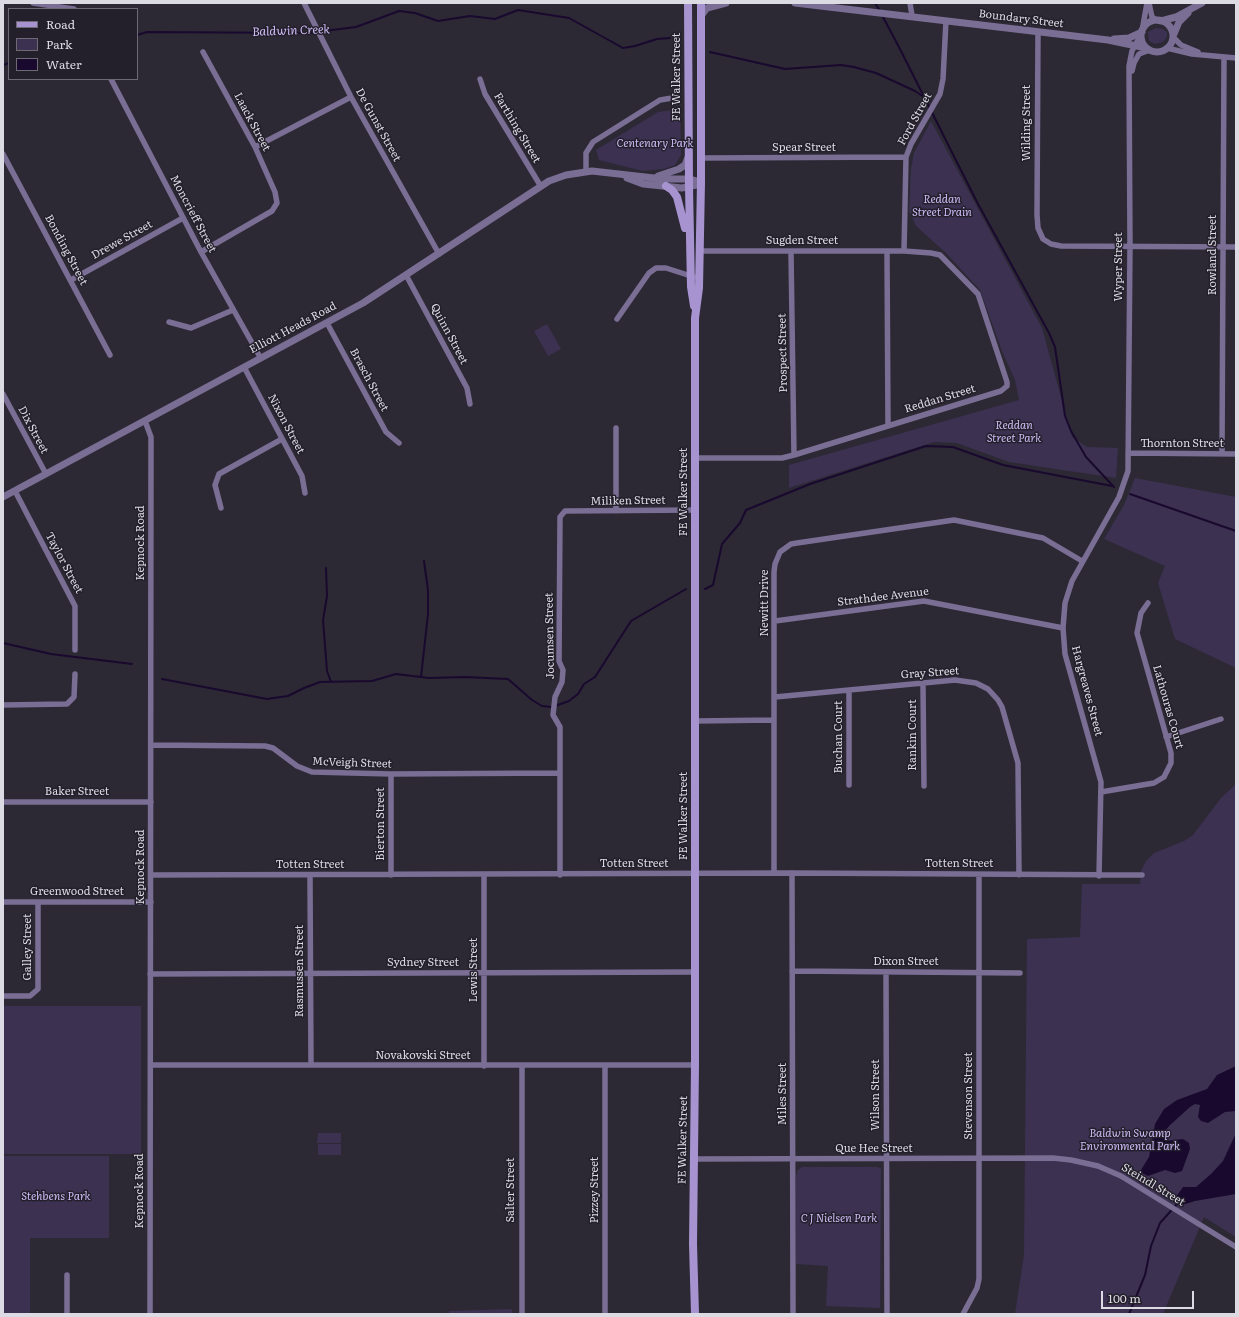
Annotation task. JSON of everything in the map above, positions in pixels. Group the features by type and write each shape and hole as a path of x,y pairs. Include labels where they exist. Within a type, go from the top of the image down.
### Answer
{"main road":[{"name":"FE Walker Street","path":"688,3 688,187 690,260 695,277"},
{"name":"FE Walker Street","path":"695,1314 692,1244 695,1065 695,277 699,251 701,183 701,3"},
{"path":"666,186 675,192 681,208 690,260"}],"street":[{"path":"33,3 67,8"},
{"name":"De Gunst Street","path":"304,3 351,97 439,254"},
{"path":"701,16 707,8 726,3"},
{"name":"Boundary Street","path":"795,3 1108,40 1148,49"},
{"path":"910,3 912,16"},
{"path":"1148,3 1152,17 1170,26 1177,42 1186,48 1205,54"},
{"name":"Wyper Street","path":"1128,453 1130,246 1129,60 1142,32 1148,3"},
{"path":"1199,5 1178,22 1173,35 1172,43 1166,48 1158,50 1148,49 1141,42 1142,32 1149,23 1176,17 1199,5"},
{"name":"Ford Street","path":"904,251 906,157 911,144 940,94 946,21"},
{"name":"Wilding Street","path":"1038,32 1036,215 1040,234 1047,242 1051,244 1236,247"},
{"name":"Boundary Street","path":"1108,40 1129,38 1142,32"},
{"path":"1121,43 1127,48 1129,60"},
{"path":"1166,48 1187,53 1236,58"},
{"name":"Wyper Street","path":"1130,82 1136,58 1143,51 1148,49"},
{"name":"Laack Street","path":"201,252 272,211 277,203 275,192 254,147 203,52"},
{"name":"Rowland Street","path":"1222,454 1224,56"},
{"name":"Farthing Street","path":"480,79 485,94 540,185"},
{"name":"Moncrieff Street","path":"112,80 201,252 260,358"},
{"path":"254,147 351,97"},
{"path":"586,172 585,157 590,145 660,100 672,98"},
{"name":"Bonding Street","path":"3,154 110,355"},
{"name":"Spear Street","path":"701,158 906,157"},
{"path":"646,178 679,170 685,165 688,158"},
{"name":"Elliott Heads Road","path":"3,498 327,323 439,254 540,185 566,175 586,172 646,178 688,179 701,183"},
{"name":"Elliott Heads Road","path":"616,174 643,184 688,187 701,183"},
{"name":"Drewe Street","path":"71,280 184,218"},
{"name":"Sugden Street","path":"699,251 904,251"},
{"name":"Reddan Street","path":"696,458 782,458 1001,391 1007,386 1007,382 979,298 975,290 940,255 931,252 904,251"},
{"name":"Prospect Street","path":"791,252 794,455"},
{"path":"887,252 888,425"},
{"path":"617,319 649,273 656,268 666,268 695,277"},
{"name":"Quinn Street","path":"406,275 466,388 470,404"},
{"path":"169,322 191,328 233,310"},
{"name":"Brasch Street","path":"327,323 386,432 399,443"},
{"name":"Nixon Street","path":"244,367 302,476 305,493"},
{"name":"Dix Street","path":"3,394 46,474"},
{"name":"Kepnock Road","path":"145,421 151,437 152,447 150,1314"},
{"path":"616,428 616,511"},
{"path":"221,508 215,485 219,474 282,439"},
{"name":"Thornton Street","path":"1128,453 1236,454"},
{"name":"Hargreaves Street","path":"1100,876 1101,792 1098,771 1065,654 1062,628 1068,592 1082,561 1116,503 1126,477 1128,453"},
{"name":"Taylor Street","path":"15,491 75,606 76,650"},
{"name":"Miliken Street","path":"561,514 565,511 695,510"},
{"name":"Jocumsen Street","path":"560,875 560,728 553,716 555,697 562,682 563,670 559,661 559,520 561,514"},
{"name":"Newitt Drive","path":"774,873 775,564 780,552 785,548 798,543 954,520 1043,538 1082,561"},
{"name":"Strathdee Avenue","path":"775,622 924,601 1062,628"},
{"name":"Lathouras Court","path":"1101,792 1147,785 1159,781 1168,772 1171,763 1171,753 1137,632 1141,614 1148,603"},
{"path":"3,705 64,705 74,702 75,674"},
{"name":"Gray Street","path":"775,696 955,680 976,683 993,693 1002,706 1018,763 1019,875"},
{"name":"Rankin Court","path":"923,684 924,786"},
{"name":"Buchan Court","path":"849,690 849,785"},
{"path":"1166,737 1221,719"},
{"path":"695,720 774,720"},
{"name":"McVeigh Street","path":"151,745 265,746 273,748 297,766 312,772 392,774 560,773"},
{"name":"Bierton Street","path":"391,875 392,774"},
{"name":"Baker Street","path":"3,802 150,802"},
{"name":"Totten Street","path":"151,875 310,876 792,873 1100,876 1142,875"},
{"name":"Miles Street","path":"792,873 793,1314"},
{"name":"Lewis Street","path":"484,875 484,1066"},
{"name":"Stevenson Street","path":"963,1314 977,1288 979,1279 979,875"},
{"name":"Rasmussen Street","path":"310,876 311,1065"},
{"name":"Greenwood Street","path":"3,902 151,902"},
{"name":"Galley Street","path":"3,996 30,996 36,992 39,982 38,902"},
{"name":"Dixon Street","path":"792,971 1020,973"},
{"name":"Sydney Street","path":"150,974 310,972 695,972"},
{"name":"Wilson Street","path":"886,972 887,1314"},
{"name":"Salter Street","path":"522,1065 522,1314"},
{"name":"Pizzey Street","path":"605,1065 605,1314"},
{"name":"Novakovski Street","path":"151,1066 695,1065"},
{"name":"Que Hee Street","path":"694,1159 1053,1158"},
{"name":"Steindl Street","path":"1053,1158 1098,1166 1121,1176 1236,1247"},
{"path":"67,1275 67,1314"}],"green space":[{"path":"1156,28 1163,29 1167,32 1167,37 1163,42 1155,44 1149,41 1148,32"},
{"name":"Centenary Park","path":"680,109 681,155 675,165 664,169 643,171 599,160 596,150 658,112"},
{"path":"931,121 1042,328 1072,437 1087,447 1118,448 1116,478 1009,462 957,443 934,442 789,488 789,465 1019,400 1015,380 1002,351 980,290 945,252 916,226 909,211 911,169 914,153"},
{"path":"547,324 561,349 548,356 534,331"},
{"path":"1135,478 1236,497 1236,668 1175,639 1158,583 1165,566 1104,539 1124,505"},
{"name":"Baldwin Swamp Environmental Park","path":"1236,784 1236,1237 1204,1217 1163,1314 1015,1314 1024,1255 1027,939 1080,937 1082,884 1140,884 1141,871 1146,861 1154,853 1184,841 1193,835 1221,798"},
{"path":"3,1006 141,1006 141,1154 3,1154"},
{"path":"318,1133 341,1133 341,1143 317,1143"},
{"path":"318,1144 341,1144 341,1155 318,1155"},
{"name":"Stehbens Park","path":"3,1156 109,1156 109,1238 30,1238 30,1314 3,1314"},
{"name":"C J Nielsen Park","path":"802,1167 878,1167 881,1169 880,1308 826,1306 828,1266 796,1264 796,1175 798,1170"},
{"path":"512,1309 512,1314 449,1314 449,1311"}],"water":[{"path":"1236,1066 1236,1111 1225,1112 1208,1123 1201,1121 1198,1117 1200,1105 1195,1104 1190,1107 1169,1126 1163,1134 1166,1141 1183,1139 1189,1143 1190,1149 1182,1171 1175,1173 1165,1170 1148,1176 1142,1173 1141,1170 1149,1157 1155,1124 1164,1109 1177,1100 1207,1089 1217,1075"},
{"path":"1236,1133 1236,1194 1195,1201 1182,1205 1174,1200 1183,1187 1196,1187 1211,1174 1223,1161"}],"waterway":[{"path":"875,3 880,11"},
{"name":"Baldwin Creek","path":"138,35 147,32 308,33 356,27 399,11 415,13 438,21 470,16 495,19 518,10 569,18 623,48 657,39 670,38"},
{"path":"882,15 978,204 1049,333 1055,347 1065,416 1071,431 1086,457 1114,487"},
{"name":"Baldwin Creek","path":"710,52 785,69 841,65 854,67 876,73 915,91 924,97"},
{"name":"Baldwin Creek","path":"3,65 8,63"},
{"path":"705,589 713,585 722,544 740,523 746,510 810,484 926,446 953,447 1003,465 1112,486"},
{"path":"1130,494 1236,531"},
{"path":"421,677 428,614 428,590 424,561"},
{"path":"326,568 327,596 323,620 327,671 331,682"},
{"path":"555,706 569,701 578,694 584,684 595,677 631,621 686,589"},
{"path":"3,643 51,654 132,664"},
{"path":"162,679 267,699 288,696 320,682 372,681 396,674 429,678 465,677 508,679 532,700 542,706 551,707"},
{"path":"1129,1314 1145,1275 1151,1246 1160,1223 1178,1203"}],"park label":[{"name":"Reddan Street Drain","path":"942,206"},
{"name":"Reddan Street Park","path":"1014,432"}]}
